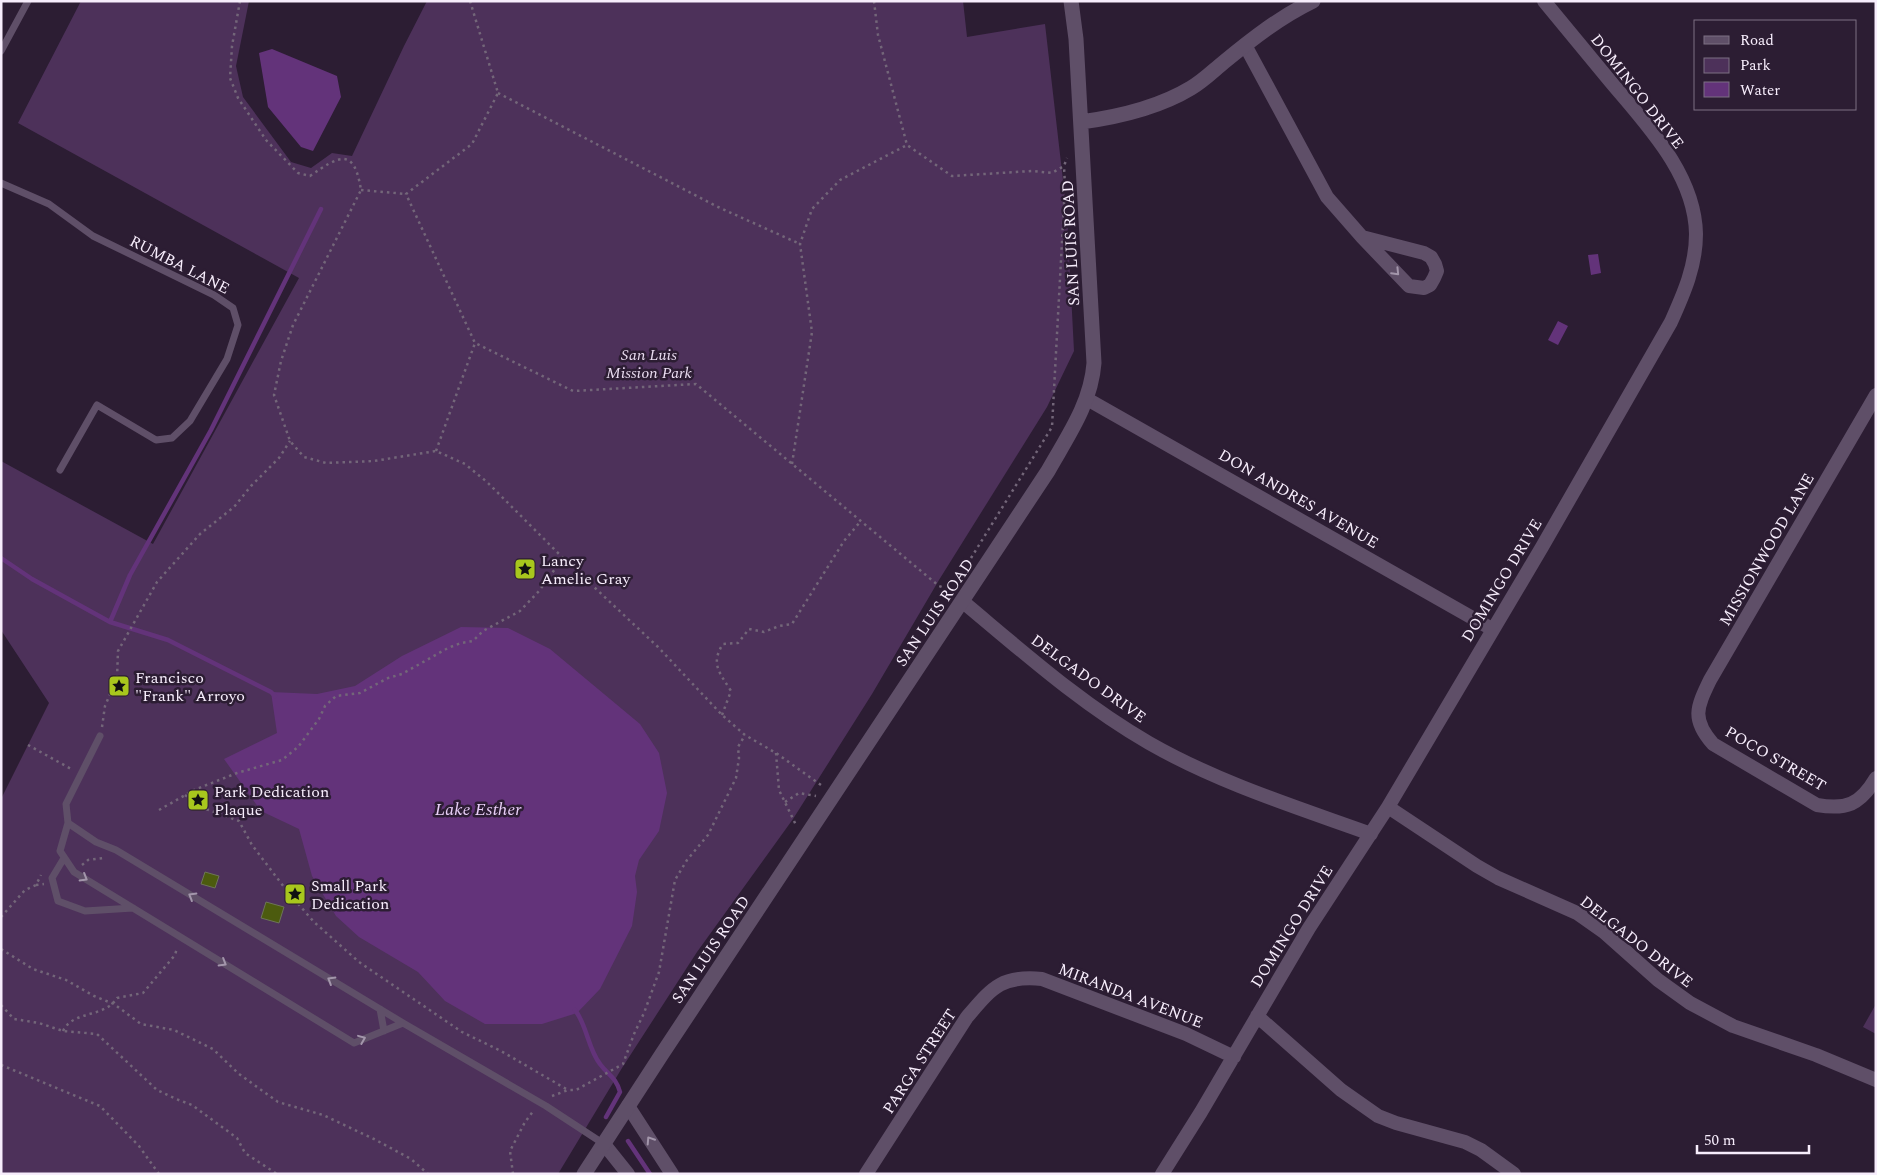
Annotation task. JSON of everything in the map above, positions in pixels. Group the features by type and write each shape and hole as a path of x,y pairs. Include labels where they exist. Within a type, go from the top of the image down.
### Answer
{"street":[{"name":"SAN LUIS ROAD","path":"584,1174 1048,471 1087,399 1094,364 1076,38 1071,1"},
{"path":"1081,122 1103,119 1150,106 1178,95 1193,87 1265,30 1294,10 1313,1"},
{"name":"DOMINGO DRIVE","path":"1162,1174 1234,1057 1304,937 1388,807 1542,547 1671,322 1687,286 1694,260 1696,233 1692,206 1670,157 1641,118 1544,1"},
{"path":"1245,45 1327,197 1362,237 1409,286 1424,288 1430,285 1437,271 1431,257 1424,253 1362,237"},
{"name":"MISSIONWOOD LANE","path":"1698,724 1697,714 1700,702 1710,680 1876,395"},
{"name":"DON ANDRES AVENUE","path":"1087,399 1492,629"},
{"name":"DELGADO DRIVE","path":"962,601 1062,684 1108,718 1150,743 1192,766 1238,786 1371,834"},
{"name":"POCO STREET","path":"1698,724 1713,744 1817,804 1834,808 1845,807 1855,803 1864,795 1876,778"},
{"name":"DELGADO DRIVE","path":"1388,807 1498,878 1577,913 1604,932 1658,980 1690,1003 1733,1026 1816,1055 1876,1080"},
{"name":"MIRANDA AVENUE","path":"1012,979 1042,979 1186,1034 1234,1057"},
{"name":"PARGA STREET","path":"866,1174 968,1018 983,998 998,985 1012,979"},
{"path":"1257,1016 1341,1090 1378,1116 1396,1123 1465,1142 1481,1150 1514,1174"},
{"path":"628,1106 672,1174"},
{"path":"604,1144 628,1174"}],"lane":[{"path":"1,51 3,41 28,1"},
{"name":"RUMBA LANE","path":"1,183 48,204 93,236 214,295 232,308 238,325 226,358 190,422 172,438 156,440 97,405 60,470"},
{"path":"100,736 66,804 68,823 60,851 74,872 354,1043 403,1023"},
{"path":"68,823 96,842 116,850 403,1023 540,1103 604,1144"},
{"path":"64,858 52,878 58,900 85,911 133,908"},
{"path":"380,1009 384,1031"}],"path":[{"path":"240,1 232,46 230,78 238,98 266,140 298,173 310,176 333,160 350,161 358,171 361,190 293,325 281,362 274,395 290,441 304,457 326,464 374,461 436,451 465,464 487,482 563,558 658,647 722,715 745,735 776,753 823,786 811,804"},
{"path":"361,190 406,194 472,144 498,94 470,1"},
{"path":"874,1 878,35 907,145 952,176 1032,171 1052,173 1064,166"},
{"path":"498,94 718,207 800,244"},
{"path":"792,464 812,332 800,244 812,210 840,180 907,145"},
{"path":"968,562 1052,427 1065,186 1064,166 1067,157"},
{"path":"406,194 475,343 574,390 696,384 939,586 950,590 954,585"},
{"path":"436,451 475,343"},
{"path":"100,736 105,706 117,678 118,651 122,640 157,582 200,534 234,507 279,458 290,441"},
{"path":"722,715 732,691 717,669 717,653 723,644 738,643 749,629 764,632 778,626 792,624 844,541 860,522"},
{"path":"159,810 194,790 237,772 282,760 298,747 319,720 324,706 336,696 360,693 388,678 402,674 448,648 473,641 483,631 520,611 540,591 563,558"},
{"path":"513,1174 510,1151 525,1122 540,1103 568,1090 576,1090 623,1064 659,972 675,880 687,860 708,834 736,778 739,758 738,747 745,735"},
{"path":"28,745 81,774"},
{"path":"776,753 779,790 797,826 802,819"},
{"path":"785,802 799,793 816,796"},
{"path":"185,795 203,808 239,821 252,845 287,891 314,922 359,962 462,1032 501,1051 568,1090"},
{"path":"74,872 88,860 104,858 116,850"},
{"path":"36,885 45,867"},
{"path":"1,916 25,890 36,885 45,884"},
{"path":"63,1031 65,1026 78,1017 92,1014 114,1004 117,998 143,993 175,955 177,947"},
{"path":"1,949 32,969 66,980 94,996 114,1004 141,1024 174,1030 213,1049 239,1074 278,1102 322,1116 374,1139 411,1159 428,1174"},
{"path":"1,1005 14,1019 39,1023 63,1031 97,1034 157,1090 192,1105 237,1138 245,1153 277,1174"},
{"path":"1,1065 100,1106 139,1146 159,1174"}],"green space":[{"name":"San Luis Mission Park","path":"81,1 249,1 236,66 243,97 291,162 311,168 332,153 352,156 427,1 963,1 967,37 1045,24 1067,215 1074,351 1047,407 939,580 872,694 793,819 697,952 622,1068 558,1174 1,1174 1,799 49,703 1,630 1,461 153,544 299,278 18,123"},
{"path":"1876,1004 1876,1034 1863,1027"}],"water":[{"path":"272,49 337,76 341,97 313,151 301,147 268,107 259,53"},
{"path":"1598,254 1601,273 1591,275 1588,255"},
{"path":"1558,321 1568,326 1558,345 1548,340"},
{"name":"Lake Esther","path":"461,627 508,628 550,649 640,724 659,753 667,793 659,831 639,860 635,876 637,892 632,926 600,989 577,1013 542,1024 485,1024 445,1001 418,972 359,937 336,916 312,876 299,829 261,811 224,759 277,733 271,692 317,694 355,686 402,656"}],"building":[{"path":"205,872 219,876 215,888 201,884"},
{"path":"266,902 284,907 279,923 261,918"}],"waterway":[{"path":"110,622 130,575 211,430 321,209"},
{"path":"1,558 32,579 110,622 168,640 271,692 275,696"},
{"path":"575,1010 596,1058 614,1079 620,1092 606,1117"},
{"path":"628,1141 650,1174"}],"place":[{"name":"Lancy Amelie Gray","path":"525,569"},
{"name":"Francisco \"Frank\" Arroyo","path":"119,686"},
{"name":"Park Dedication Plaque","path":"198,800"},
{"name":"Small Park Dedication","path":"295,894"}]}
